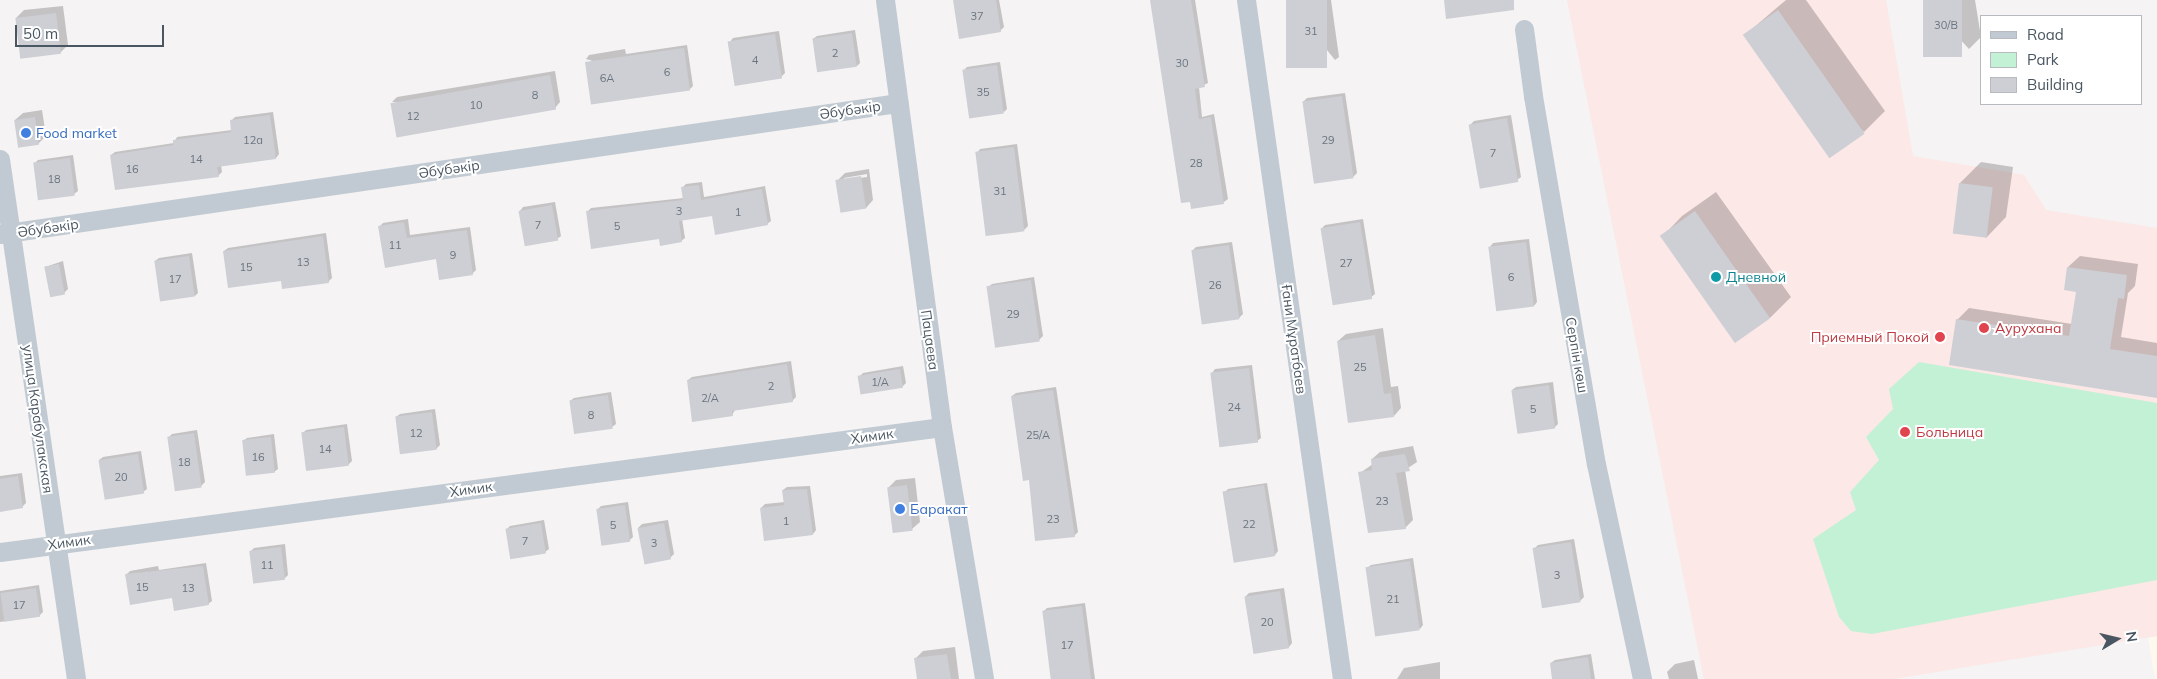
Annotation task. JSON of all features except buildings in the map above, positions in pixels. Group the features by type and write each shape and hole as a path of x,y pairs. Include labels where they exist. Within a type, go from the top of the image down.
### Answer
{"street":[{"name":"Пацаева","path":"885,0 942,427 984,679"},
{"name":"Ғани Мұратбаев","path":"1246,0 1342,679"},
{"name":"Серпін көш","path":"1524,29 1533,96 1594,455 1642,679"},
{"name":"Әбубәкір","path":"6,234 898,103"},
{"name":"улица Карабулакская","path":"0,159 6,234 76,679"},
{"name":"Химик","path":"0,552 942,427"}],"shaded area":[{"name":"Больница","path":"1567,0 1886,0 1913,156 2024,175 2046,210 2157,228 2157,636 1894,679 1704,679"},
{"path":"2157,636 2157,679 2155,679 2148,638"}],"green space":[{"path":"1919,362 2157,403 2157,580 1872,634 1851,631 1839,617 1813,539 1856,510 1850,492 1879,460 1866,437 1893,409 1889,389"}],"place":[{"name":"Food market","path":"26,133"},
{"name":"Дневной","path":"1716,277"},
{"name":"Аурухана","path":"1984,328"},
{"name":"Приемный Покой","path":"1940,337"},
{"name":"Больница","path":"1905,432"},
{"name":"Баракат","path":"900,509"}]}
